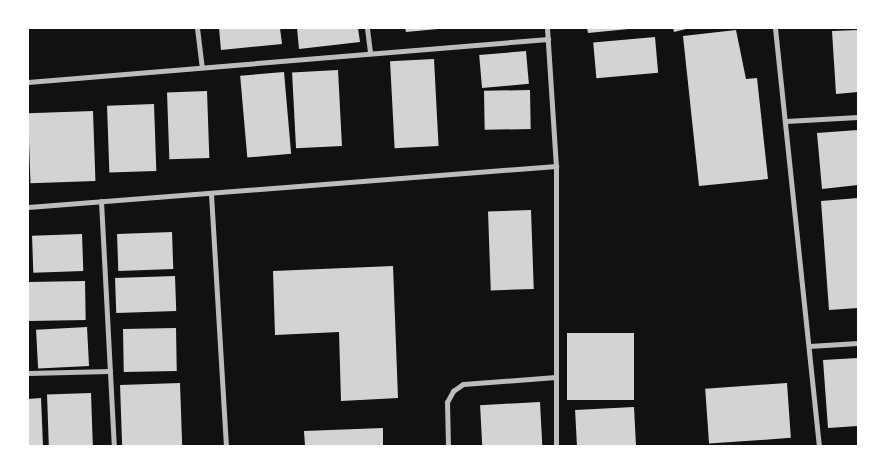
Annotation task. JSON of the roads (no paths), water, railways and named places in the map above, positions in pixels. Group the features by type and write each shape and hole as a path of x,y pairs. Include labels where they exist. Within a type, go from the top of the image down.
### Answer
{"street":[{"path":"197,28 202,67"},
{"path":"367,28 370,53"},
{"path":"547,28 556,166 556,446"},
{"path":"775,28 818,446"},
{"path":"28,82 548,39"},
{"path":"786,121 858,117"},
{"path":"28,207 556,166"},
{"path":"211,194 226,446"},
{"path":"101,201 114,446"},
{"path":"809,346 858,342"},
{"path":"28,373 110,371"},
{"path":"448,446 447,402 453,391 463,384 556,377"}]}
